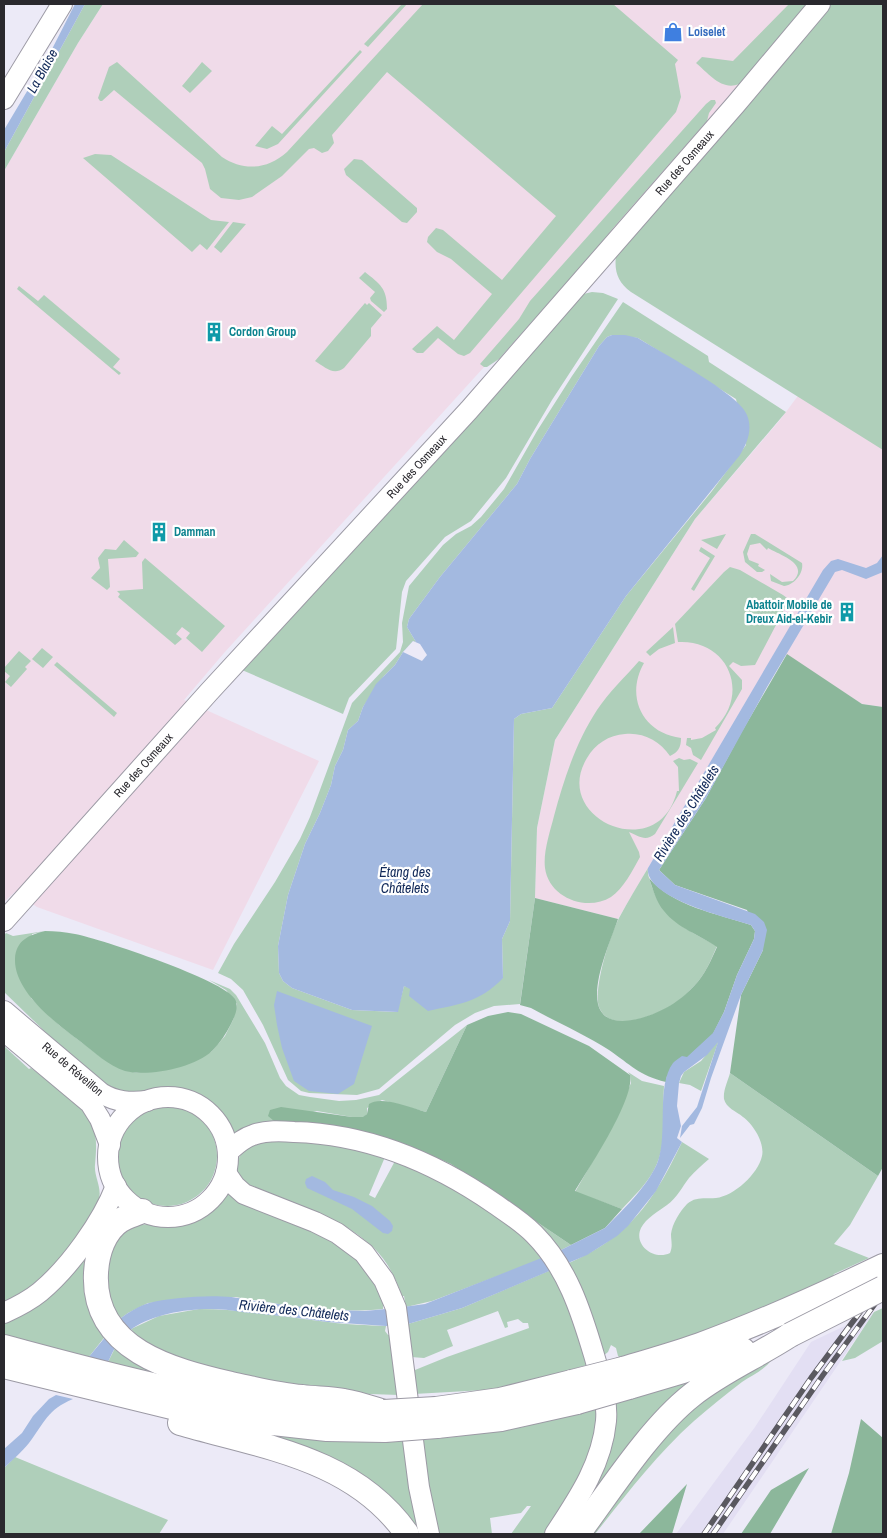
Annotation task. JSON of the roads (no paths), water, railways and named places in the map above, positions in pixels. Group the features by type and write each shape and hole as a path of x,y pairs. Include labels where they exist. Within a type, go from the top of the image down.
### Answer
{"highway":[{"path":"142,1211 117,1223 109,1231 97,1259 97,1294 102,1312 111,1327 128,1344 155,1361 209,1379 302,1397 343,1401 384,1421"},
{"path":"626,1378 699,1345 817,1298 883,1266"},
{"path":"578,1534 648,1440 690,1396 714,1379 764,1352 790,1335 883,1288"},
{"path":"4,1366 172,1407 236,1418 327,1429 384,1421 436,1418 500,1400 574,1392 626,1378 683,1371 790,1335"},
{"path":"97,1389 108,1401 250,1442 303,1459 337,1473 370,1494 388,1511 407,1534"}],"main road":[{"path":"4,99 62,4"},
{"name":"Rue des Osmeaux","path":"4,921 209,692 469,410 736,104 820,4"},
{"name":"Rue de Réveillon","path":"4,1011 106,1096 125,1102 151,1100"},
{"name":"Rue de Réveillon","path":"4,1031 90,1103 100,1119 110,1145"},
{"path":"176,1098 199,1106 209,1114 220,1128 226,1140 228,1152 226,1173 219,1189 212,1198 193,1212 176,1217 165,1217 142,1211 127,1201 116,1186 109,1169 110,1145 116,1127 124,1117 139,1105 151,1100 176,1098"},
{"path":"228,1152 245,1138 252,1135 275,1132 323,1134 383,1147 429,1166 478,1192 521,1223 543,1245 560,1268 579,1308 602,1384 606,1414 603,1438 595,1465 586,1486 556,1534"},
{"path":"226,1173 235,1186 244,1194 324,1226 357,1247 377,1269 384,1280 396,1308 420,1487 429,1534"},
{"path":"4,1313 26,1302 51,1281 97,1226 116,1186"},
{"path":"4,1346 173,1389 277,1407 319,1410 384,1421"}],"water":[{"name":"La Blaise","path":"75,4 85,4 4,152 4,130 51,51"},
{"name":"Étang des Châtelets","path":"612,335 638,338 715,385 741,406 749,421 749,431 747,441 740,455 626,596 552,708 521,714 514,719 510,921 502,939 503,978 486,993 477,998 428,1011 409,996 410,989 404,986 398,1012 352,1010 292,988 283,981 279,973 278,946 288,895 305,844 331,785 335,766 343,750 348,730 358,721 363,707 376,684 395,665 413,641 416,642 407,627 409,619 440,577 517,484 530,459 599,346 607,337"},
{"name":"Rivière des Châtelets","path":"883,555 883,572 866,579 842,570 835,572 767,687 706,798 659,870 675,885 755,914 764,922 767,930 763,950 741,995 702,1108 694,1124 690,1125 680,1138 682,1126 697,1107 718,1042 707,1055 681,1076 677,1106 681,1126 677,1138 682,1142 656,1191 628,1226 617,1236 587,1255 462,1308 408,1324 386,1326 328,1322 228,1310 200,1309 171,1313 144,1322 133,1328 121,1339 108,1362 88,1358 121,1318 134,1309 149,1303 171,1299 212,1296 327,1310 365,1311 425,1304 559,1251 605,1228 616,1217 649,1178 658,1161 661,1150 663,1097 668,1073 674,1062 682,1056 687,1057 713,1033 724,1012 737,975 754,939 755,931 751,925 690,905 659,889 650,879 648,868 823,570 831,561 838,559 866,568 877,563"},
{"path":"277,991 372,1026 354,1084 338,1094 309,1091 294,1081 282,1048 277,1025 274,1005"},
{"path":"312,1176 325,1182 333,1190 372,1206 390,1221 393,1226 392,1231 388,1234 383,1233 352,1209 307,1188 306,1179"},
{"path":"56,1395 73,1399 52,1412 26,1446 4,1468 4,1449 22,1433 33,1416 49,1399"}],"railway":[{"path":"704,1534 811,1378 883,1281"},
{"path":"713,1534 823,1375 883,1293"}],"place":[{"name":"Loiselet","path":"673,32"},
{"name":"Cordon Group","path":"214,332"},
{"name":"Damman","path":"159,532"},
{"name":"Abattoir Mobile de Dreux Aid-el-Kebir","path":"847,612"}]}
